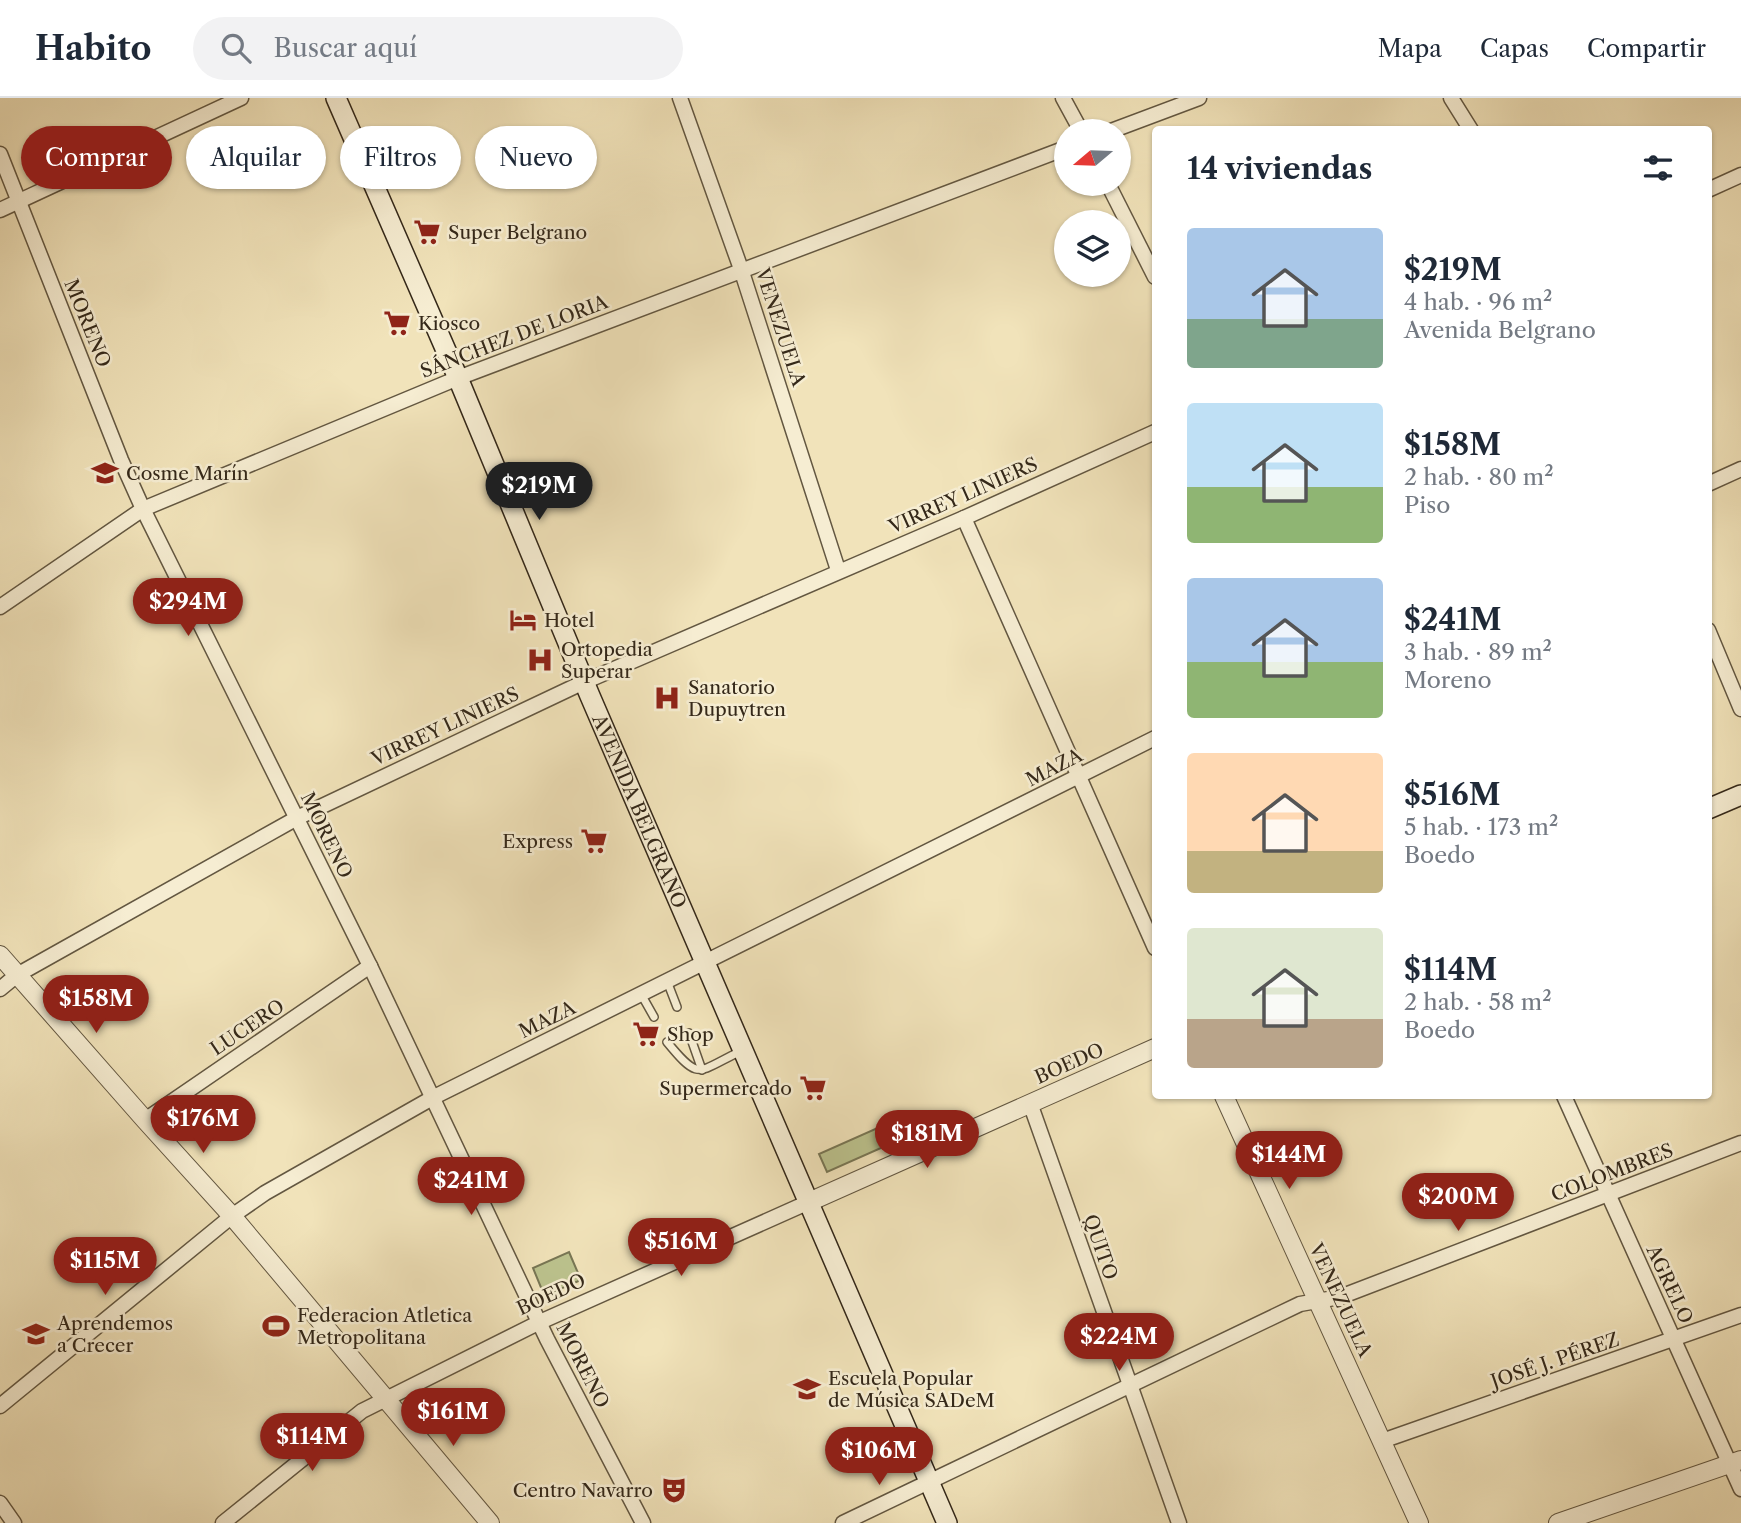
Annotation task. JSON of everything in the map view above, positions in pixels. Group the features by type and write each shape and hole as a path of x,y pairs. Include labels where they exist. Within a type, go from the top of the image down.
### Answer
{"main road":[{"name":"AVENIDA BELGRANO","path":"336,98 458,377 584,682 947,1523"},
{"path":"1712,807 1741,795"}],"street":[{"path":"0,209 241,98"},
{"name":"VENEZUELA","path":"680,98 741,269 838,570"},
{"path":"1063,98 1074,119"},
{"path":"1131,124 1199,98"},
{"path":"1451,98 1468,126"},
{"name":"SÁNCHEZ DE LORIA","path":"0,607 143,509 458,377 1054,152"},
{"name":"MORENO","path":"0,154 143,509 370,966 540,1322 643,1523"},
{"path":"1712,188 1741,175"},
{"path":"1114,196 1152,271"},
{"name":"VIRREY LINIERS","path":"0,989 17,975 297,818 584,682 838,570 964,518 1152,433"},
{"path":"1712,482 1741,469"},
{"path":"964,518 1152,941"},
{"path":"1712,640 1741,709"},
{"name":"MAZA","path":"0,1406 233,1216 265,1193 433,1097 1152,740"},
{"path":"0,955 233,1216 490,1523"},
{"name":"LUCERO","path":"145,1120 370,966"},
{"name":"BOEDO","path":"223,1523 362,1410 540,1322 1152,1049"},
{"name":"VENEZUELA","path":"1225,1099 1419,1523"},
{"name":"AGRELO","path":"1565,1099 1674,1339 1735,1462 1741,1489"},
{"name":"QUITO","path":"1030,1103 1179,1523"},
{"name":"COLOMBRES","path":"843,1523 1300,1304 1340,1297 1741,1143"},
{"name":"JOSÉ J. PÉREZ","path":"1382,1441 1741,1315"},
{"path":"1558,1523 1735,1462"},
{"path":"0,1503 15,1523"}],"lane":[{"path":"667,981 677,1007"},
{"path":"641,994 654,1017"},
{"path":"689,1033 702,1070"},
{"path":"667,1042 686,1065 694,1070 702,1070 743,1050"}],"green space":[{"path":"891,1122 899,1140 827,1172 819,1154"},
{"path":"569,1252 581,1280 551,1293 542,1290 533,1268"}],"place":[{"name":"Super Belgrano","path":"427,232"},
{"name":"Kiosco","path":"397,323"},
{"name":"Cosme Marín","path":"105,473"},
{"name":"Hotel","path":"523,620"},
{"name":"Ortopedia Superar","path":"540,660"},
{"name":"Sanatorio Dupuytren","path":"667,698"},
{"name":"Express","path":"594,841"},
{"name":"Shop","path":"646,1034"},
{"name":"Supermercado","path":"813,1088"},
{"name":"Federacion Atletica Metropolitana","path":"276,1326"},
{"name":"Aprendemos a Crecer","path":"36,1334"},
{"name":"Escuela Popular de Música SADeM","path":"807,1389"},
{"name":"Centro Navarro","path":"674,1490"}]}
